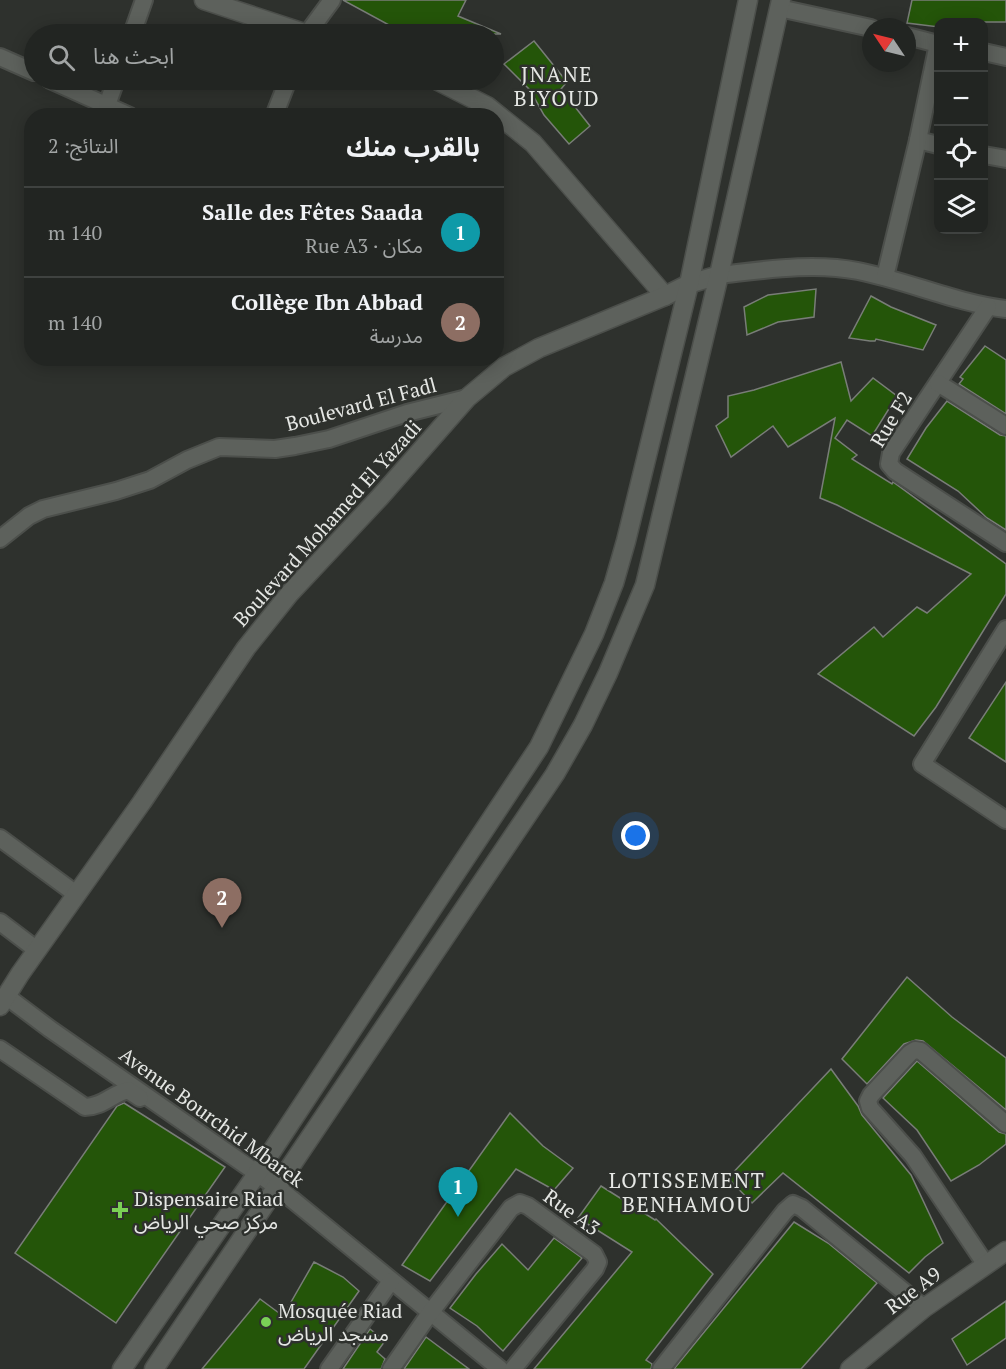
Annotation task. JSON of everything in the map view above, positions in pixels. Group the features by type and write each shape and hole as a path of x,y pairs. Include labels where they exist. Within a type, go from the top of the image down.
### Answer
{"main road":[{"path":"204,0 224,4 279,24"},
{"path":"122,1369 255,1175 539,747 594,634 614,583 626,542 689,284 748,0"},
{"path":"153,1369 555,774 583,725 608,673 645,585 719,275 780,4"},
{"path":"456,90 490,108"},
{"path":"504,119 533,143 665,296"},
{"name":"Boulevard Mohamed El Yazadi","path":"3,1001 226,676 269,618 467,398 504,367 530,352 689,284 719,275"},
{"name":"Rue A9","path":"850,1369 924,1308 1006,1251"}],"street":[{"path":"136,24 144,0"},
{"path":"314,24 332,0"},
{"path":"780,4 862,26"},
{"path":"916,38 934,43"},
{"path":"988,53 1006,57"},
{"path":"0,57 24,68"},
{"path":"885,277 934,63"},
{"path":"73,90 113,108"},
{"path":"107,105 112,90"},
{"path":"277,108 284,90"},
{"path":"918,140 934,144"},
{"path":"988,155 1006,159"},
{"path":"719,275 778,269 855,270 988,307 1006,309"},
{"name":"Rue F2","path":"988,307 891,453 889,464 895,471 1006,543"},
{"path":"938,383 1006,426"},
{"name":"Boulevard El Fadl","path":"0,539 29,516 43,509 150,480 187,459 219,447 275,449 295,446 329,439 407,413 467,398"},
{"path":"1006,629 922,764 1006,820"},
{"path":"0,838 76,894"},
{"path":"0,922 37,950"},
{"name":"Avenue Bourchid Mbarek","path":"3,1001 50,1029 255,1175 277,1188 500,1369"},
{"path":"0,1049 85,1107 107,1101 122,1091 131,1092 255,1175"},
{"path":"986,1264 913,1156 870,1108 868,1101 871,1095 915,1050 921,1051 1006,1124"},
{"name":"Rue A3","path":"391,1369 430,1312 511,1208 519,1203 528,1206 594,1254 598,1262 595,1269 513,1369"},
{"path":"662,1369 785,1211 793,1204 802,1208 924,1308"},
{"path":"329,1369 391,1281"}],"building":[{"path":"343,0 466,0 458,16 477,24 387,24"},
{"path":"912,0 1006,0 1006,22 988,22 988,18 934,18 934,26 916,24 916,18 908,18"},
{"path":"534,41 567,82 561,89 590,126 569,144 544,115 530,90 504,64"},
{"path":"816,289 814,317 778,322 747,335 744,307 768,295"},
{"path":"871,296 891,307 936,325 923,350 876,339 870,341 849,338"},
{"path":"985,346 1006,360 1006,414 959,384 963,379 960,377"},
{"path":"841,362 851,401 873,378 897,396 872,436 847,420 835,438 857,455 852,459 892,484 893,482 1006,564 1006,594 936,707 914,736 818,674 874,627 883,637 917,607 927,613 971,574 820,498 835,418 788,447 773,426 731,457 716,426 728,417 728,396"},
{"path":"947,401 1000,435 1006,436 1006,530 987,518 958,491 907,459 926,428"},
{"path":"1006,682 1006,762 969,738"},
{"path":"907,977 952,1017 1006,1058 1006,1110 923,1041 916,1040 904,1044 867,1084 842,1059"},
{"path":"917,1061 999,1132 1006,1134 1006,1144 979,1165 951,1181 917,1130 883,1098"},
{"path":"831,1069 862,1115 911,1175 943,1243 909,1273 783,1173 752,1203 728,1178"},
{"name":"Dispensaire Riad مركز صحي الرياض","path":"124,1103 225,1167 116,1323 15,1253 117,1106"},
{"path":"510,1113 543,1146 573,1168 554,1190 516,1169 430,1281 402,1265"},
{"path":"601,1186 656,1219 713,1274 646,1360 652,1364 651,1369 534,1369 632,1252 578,1218"},
{"path":"794,1222 828,1243 877,1283 801,1369 674,1369"},
{"path":"554,1238 582,1258 503,1351 477,1326 450,1308 502,1244 528,1270"},
{"path":"314,1262 343,1277 359,1291 304,1369 202,1369 260,1299 283,1316"},
{"path":"1006,1301 1006,1338 967,1365 952,1339"},
{"path":"370,1329 385,1341 377,1352 385,1359 381,1369 343,1369"},
{"path":"426,1337 469,1369 404,1369"}],"place":[{"name":"Collège Ibn Abbad","path":"222,928"},
{"name":"Dispensaire Riad مركز صحي الرياض","path":"120,1210"},
{"name":"Salle des Fêtes Saada","path":"458,1217"},
{"name":"Mosquée Riad مسجد الرياض","path":"266,1322"}],"district":[{"name":"JNANE BIYOUD","path":"557,86"},
{"name":"LOTISSEMENT BENHAMOU","path":"687,1192"}]}
